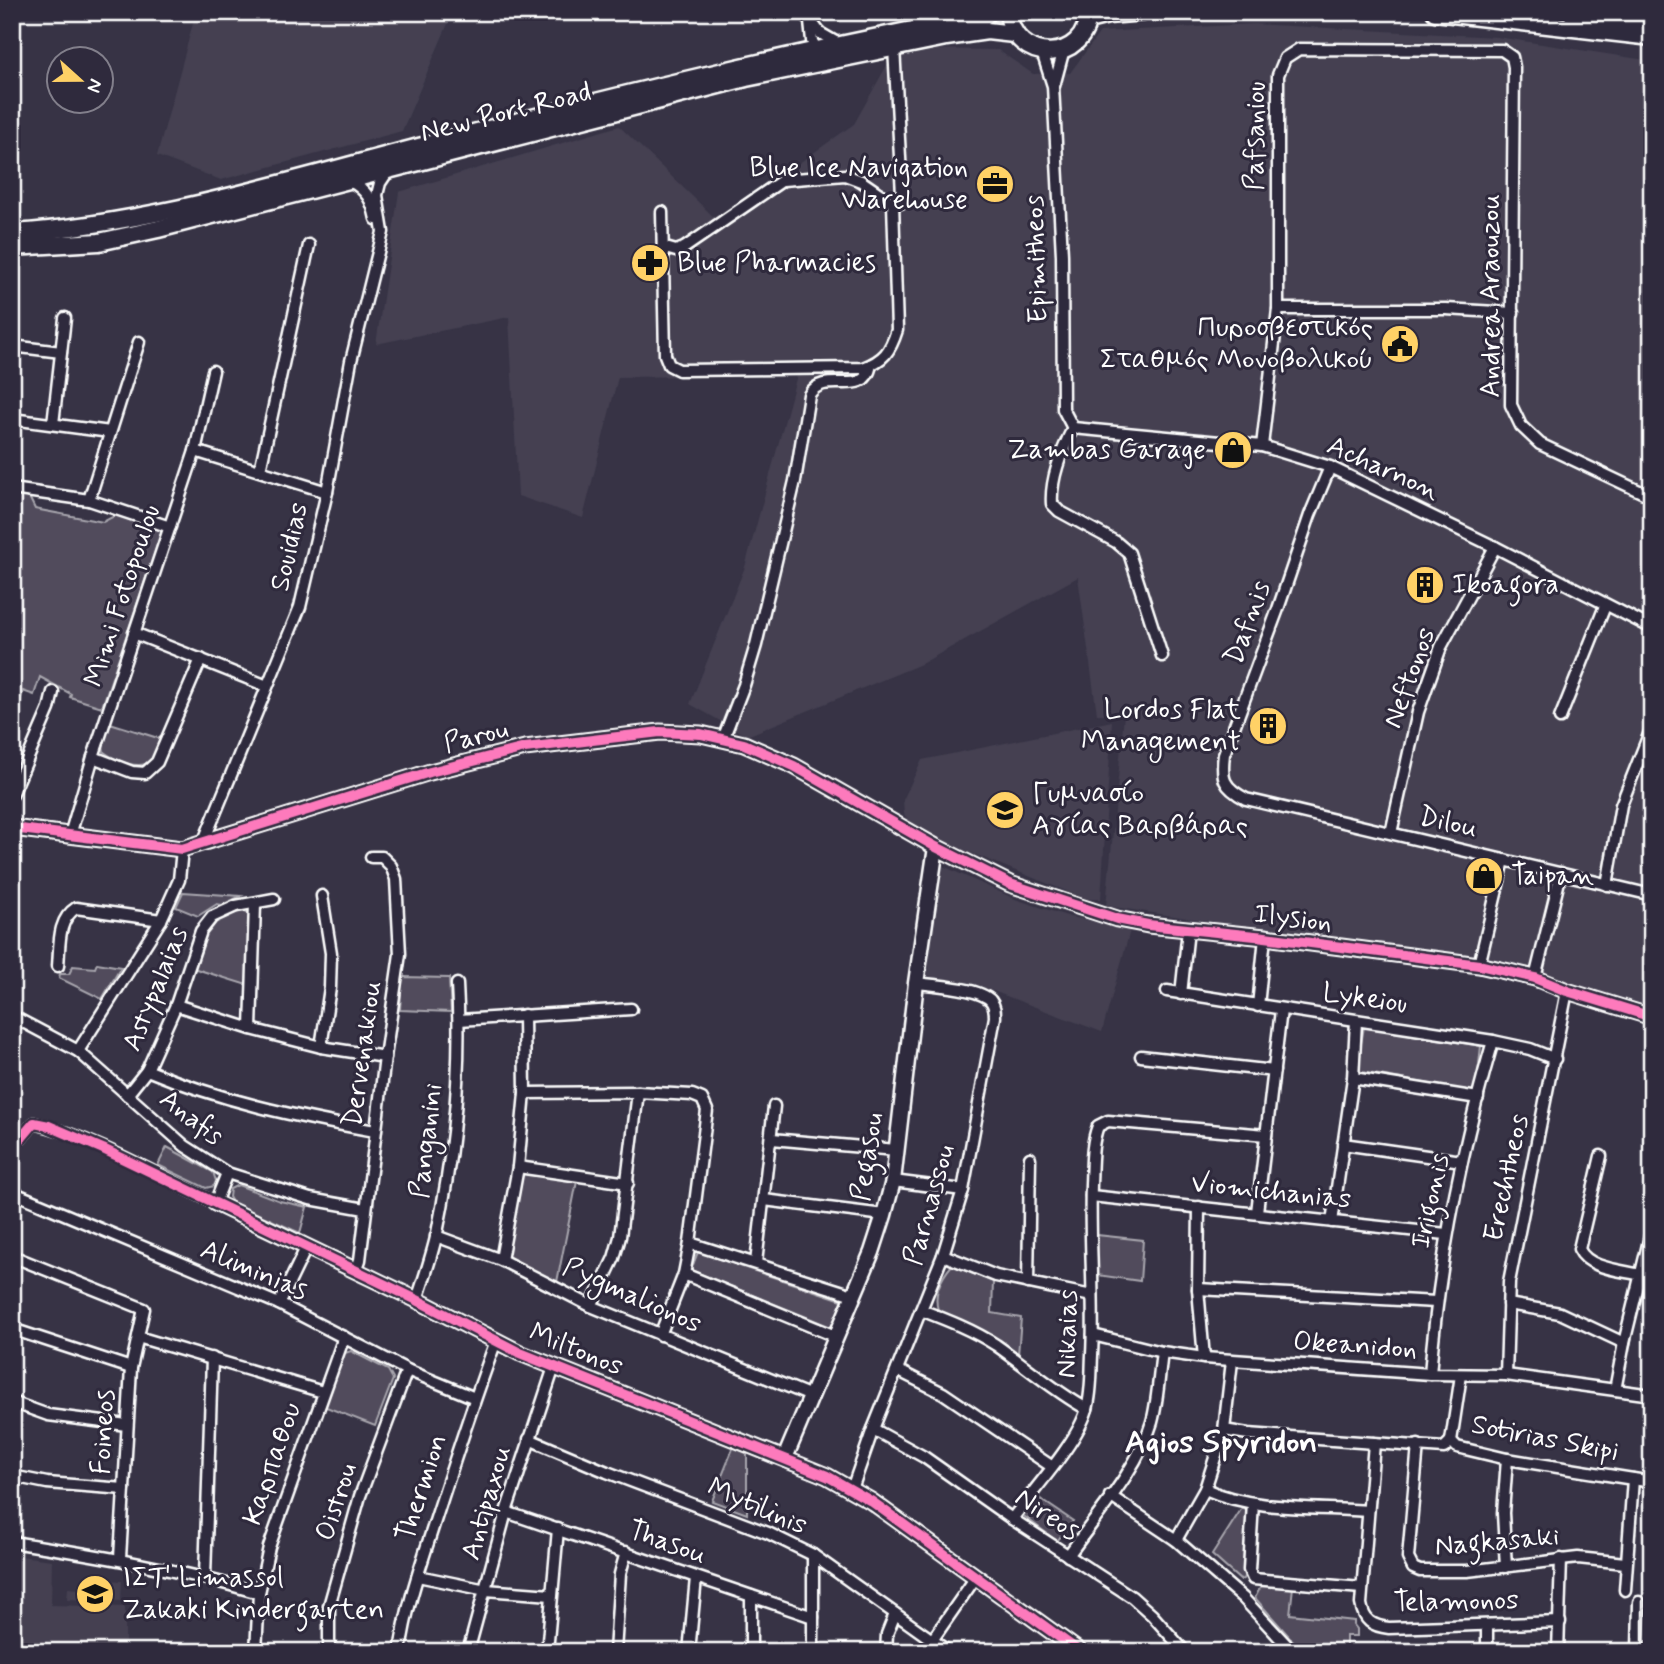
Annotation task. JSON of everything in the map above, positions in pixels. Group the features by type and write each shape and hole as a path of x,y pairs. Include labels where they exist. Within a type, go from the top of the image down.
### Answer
{"main road":[{"name":"New Port Road","path":"12,247 100,242 350,181 844,50 984,16 989,12"},
{"path":"1008,12 1014,34 1021,43 1042,52 1064,49 1075,42 1083,32 1088,16 1144,12"},
{"path":"1435,12 1652,37"},
{"path":"1570,12 1652,23"},
{"name":"New Port Road","path":"12,233 88,226 193,206 476,132 815,50 894,47 987,30 1014,34"}],"street":[{"path":"804,12 826,38 844,50"},
{"path":"810,22 815,50"},
{"path":"893,204 902,201 894,47"},
{"path":"1054,86 1064,49"},
{"name":"Pafsaniou","path":"1262,446 1278,309 1278,75 1285,58 1299,49 1502,50 1512,57"},
{"path":"1042,52 1054,86"},
{"name":"Andrea Araouzou","path":"1512,57 1511,405 1521,426 1540,444 1650,496"},
{"name":"Epimitheos","path":"1054,86 1062,255 1063,409 1073,428"},
{"name":"Souidias","path":"203,844 300,607 327,492 351,361 383,232 377,195 380,183 388,171"},
{"path":"662,247 676,251 684,248 783,180 845,176 861,181 893,204"},
{"name":"Souidias","path":"350,181 363,188 370,196 376,217 379,247"},
{"path":"662,212 665,355 669,365 679,370 863,368 878,362 891,347 897,330 893,204"},
{"path":"260,470 309,244"},
{"path":"1278,309 1446,309 1513,313"},
{"path":"53,424 65,318"},
{"path":"89,500 139,342"},
{"path":"12,346 61,352"},
{"path":"723,739 744,685 755,645 795,481 809,395 814,387 822,383 856,383 864,379 871,365"},
{"name":"Mimi Fotopoulou","path":"70,835 93,757 195,451 213,371"},
{"path":"12,419 110,432"},
{"path":"1073,428 1065,444 1052,487 1052,504 1059,511 1116,542 1129,553 1162,656"},
{"name":"Acharnon","path":"1073,428 1262,446 1330,467 1495,547 1605,606 1650,624"},
{"path":"195,451 327,492"},
{"name":"Dafnis","path":"1234,793 1226,784 1222,773 1224,754 1310,515 1330,467"},
{"path":"1650,496 1652,483"},
{"path":"12,489 89,500 170,527"},
{"name":"Neftonos","path":"1391,833 1418,712 1441,647 1495,547"},
{"path":"1560,718 1605,606"},
{"path":"134,633 267,686"},
{"path":"93,757 132,772 145,773 157,762 201,659"},
{"path":"12,795 49,709 53,692"},
{"path":"1606,885 1621,805 1652,727"},
{"name":"Parou","path":"12,828 182,849 430,772 525,748 660,732 701,734 744,744 794,766 936,847"},
{"name":"Dilou","path":"1234,793 1247,799 1652,895"},
{"name":"Ilysion","path":"936,847 1010,884 1117,919 1479,965 1535,978 1567,991 1652,1017"},
{"name":"Pegasou","path":"785,1458 872,1252 893,1181 916,983 936,847"},
{"path":"78,1051 161,920 179,880 182,849"},
{"name":"Dervenakiou","path":"356,1271 360,1260 400,954 396,878 391,866 382,858 371,857"},
{"path":"1479,965 1504,860"},
{"path":"1535,978 1561,873"},
{"path":"321,1047 330,988 331,953 322,896"},
{"name":"Astypalaias","path":"127,1096 147,1070 176,1005 201,931 212,917 236,906 274,899"},
{"path":"251,1029 255,904"},
{"path":"58,966 61,926 68,913 76,908 161,920"},
{"path":"1181,993 1188,930"},
{"path":"1258,1006 1265,937"},
{"name":"Parnassou","path":"852,1489 873,1429 943,1255 963,1190 995,1017 990,999 980,993 916,983"},
{"name":"Panganini","path":"417,1300 436,1236 448,1172 458,1087 457,984"},
{"name":"Lykeiou","path":"1167,991 1493,1041 1530,1049 1555,1059"},
{"name":"Erechtheos","path":"1506,1375 1509,1282 1567,991"},
{"path":"176,1005 251,1029 321,1047 385,1057"},
{"path":"459,1020 631,1009"},
{"path":"1257,1212 1280,1010"},
{"path":"501,1260 519,1167 525,1093 524,1015"},
{"name":"Anafis","path":"12,1016 78,1051 185,1146 227,1173 310,1199 365,1209"},
{"path":"1332,1222 1353,1078 1356,1021"},
{"name":"Irigonis","path":"1430,1374 1436,1302 1446,1234 1493,1041"},
{"path":"1141,1056 1274,1071"},
{"path":"147,1070 193,1090 263,1109 375,1131"},
{"path":"1353,1078 1478,1098"},
{"path":"525,1093 638,1091 692,1095 702,1099 707,1110 690,1243 684,1274 660,1335"},
{"path":"591,1306 614,1258 620,1237 638,1091"},
{"path":"756,1263 774,1106"},
{"name":"Nikaias","path":"1012,1519 1080,1427 1087,1409 1093,1335 1093,1139 1098,1126 1108,1121 1266,1135"},
{"name":"Miltonos","path":"12,1149 34,1123 49,1126 103,1149 417,1300 496,1341 554,1367 785,1458 852,1489 1080,1652"},
{"path":"772,1139 897,1150"},
{"path":"1343,1144 1462,1161"},
{"path":"1601,1156 1579,1249 1583,1258 1593,1264 1642,1275"},
{"path":"1028,1283 1030,1158"},
{"path":"519,1167 628,1183"},
{"path":"215,1203 227,1173"},
{"path":"893,1181 963,1190"},
{"name":"Aliminias","path":"12,1192 279,1304 407,1370 475,1398"},
{"name":"Viomichanias","path":"1091,1196 1446,1234"},
{"path":"764,1200 884,1216"},
{"path":"1199,1207 1198,1289 1204,1358"},
{"path":"1615,1390 1652,1228"},
{"name":"Pygmalionos","path":"436,1236 501,1260 591,1306 811,1396"},
{"path":"690,1243 853,1295"},
{"path":"279,1304 306,1248"},
{"path":"943,1255 996,1276 1092,1296"},
{"name":"Foineos","path":"12,1256 144,1309 131,1368 120,1558"},
{"path":"684,1274 835,1336"},
{"path":"1198,1289 1436,1302"},
{"path":"1508,1304 1560,1313 1624,1343"},
{"path":"920,1311 957,1324 994,1344 1065,1397 1087,1409"},
{"path":"12,1329 131,1368"},
{"name":"Okeanidon","path":"1093,1335 1162,1352 1204,1358 1430,1374 1506,1375 1652,1395"},
{"path":"138,1337 323,1392"},
{"name":"Καρπαθου","path":"256,1652 259,1593 269,1547 344,1337"},
{"name":"Thermion","path":"400,1652 403,1625 418,1576 496,1341"},
{"path":"1068,1556 1135,1462 1144,1443 1153,1419 1162,1352"},
{"path":"205,1577 212,1358"},
{"path":"1176,1540 1205,1489 1224,1430 1232,1361"},
{"name":"Antipaxou","path":"468,1652 506,1512 554,1367"},
{"name":"Oistrou","path":"329,1652 329,1606 360,1496 407,1370"},
{"path":"897,1370 943,1393 1052,1466"},
{"path":"1451,1441 1461,1375"},
{"path":"12,1402 48,1415 127,1425"},
{"name":"Nireos","path":"873,1429 925,1457 1012,1519 1132,1597 1185,1652"},
{"name":"Sotirias Skipi","path":"1224,1430 1444,1448 1451,1441 1457,1447 1507,1459 1652,1482"},
{"name":"Mytilinis","path":"529,1439 607,1472 768,1533 813,1555 949,1652"},
{"name":"Telamonos","path":"1374,1443 1362,1588 1363,1615 1369,1623 1379,1627 1560,1622"},
{"name":"Nagkasaki","path":"1418,1445 1408,1558 1413,1568 1420,1571 1466,1572 1578,1558 1625,1563"},
{"path":"1506,1567 1503,1513 1507,1459"},
{"path":"12,1476 47,1483 124,1489"},
{"path":"1625,1590 1633,1479"},
{"path":"1205,1489 1224,1498 1254,1503 1368,1511"},
{"path":"1110,1496 1176,1540 1243,1598 1293,1652"},
{"path":"1254,1503 1249,1570 1253,1579 1362,1588"},
{"name":"Thasou","path":"506,1512 813,1617"},
{"path":"547,1652 558,1529"},
{"path":"12,1542 120,1558 205,1577 259,1593"},
{"path":"615,1652 620,1574 626,1552"},
{"path":"813,1555 813,1652"},
{"path":"1558,1652 1561,1559"},
{"path":"418,1576 486,1590 551,1595"},
{"path":"933,1639 976,1577"},
{"path":"689,1652 696,1578"},
{"path":"751,1596 751,1652"},
{"path":"1638,1652 1639,1602"},
{"path":"886,1652 887,1634 895,1614"},
{"path":"1487,1626 1487,1652"}],"shaded area":[{"path":"196,12 453,12 402,131 221,180 157,156"},
{"path":"1254,24 1497,37 1652,61 1652,1009 1479,961 1106,906 1124,715 1097,714 1078,577 921,664 747,736 690,704 745,567 797,375 618,377 583,518 518,496 509,317 376,344 399,192 619,126 718,221 854,124 896,49 998,50 1033,74 1070,73 1100,32"},
{"path":"12,495 29,497 35,509 103,522 116,515 162,531 102,707 70,697 71,694 40,677 34,695 23,691 19,705 12,702"},
{"name":"Γυμνασίο Αγίας Βαρβάρας","path":"1112,721 1101,899 1086,899 951,845 910,823 904,814 903,800 922,760"},
{"path":"110,723 161,739 152,760 134,765 104,752 103,745"},
{"path":"940,867 1015,899 1070,917 1131,927 1102,1032 993,991 919,977"},
{"path":"183,892 241,896 222,905 217,904 198,916 176,907"},
{"path":"242,911 250,914 250,986 193,968 207,930 220,919"},
{"path":"97,963 121,967 102,999 59,978 60,974 69,974 73,966 95,968"},
{"path":"402,977 449,978 451,1012 400,1010"},
{"path":"1364,1027 1481,1046 1476,1092 1356,1071"},
{"path":"167,1147 213,1172 216,1181 214,1186 206,1188 158,1165"},
{"path":"523,1173 577,1181 557,1282 507,1257"},
{"path":"238,1185 280,1201 307,1207 300,1233 232,1202 229,1197 230,1189"},
{"path":"1097,1235 1143,1240 1140,1281 1097,1275"},
{"path":"698,1252 845,1301 831,1327 691,1270"},
{"path":"952,1265 993,1282 992,1313 1021,1318 1018,1355 991,1335 938,1310 939,1286"},
{"path":"351,1351 388,1370 393,1379 375,1426 321,1405 342,1354"},
{"path":"734,1446 747,1451 747,1514 712,1501"},
{"path":"1033,1494 1073,1521 1057,1541 1021,1514"},
{"path":"1242,1508 1248,1511 1246,1573 1240,1580 1212,1555"},
{"path":"12,1555 52,1560 51,1605 125,1607 125,1652 12,1652"},
{"name":"ΙΣΤ' Limassol Zakaki Kindergarten","path":"95,1579 122,1581 121,1601 67,1599 68,1588 80,1589 81,1583 94,1583"},
{"path":"1261,1586 1293,1587 1290,1614 1354,1621 1357,1636 1346,1636 1346,1652 1303,1652 1255,1598"}],"cycle path":[{"path":"12,828 182,849 430,772 525,748 660,732 701,734 744,744 794,766 936,847 1010,884 1117,919 1479,965 1535,978 1567,991 1652,1017"},
{"path":"12,1149 34,1123 49,1126 103,1149 417,1300 520,1353 827,1476 871,1501 1080,1652"}],"place":[{"name":"Blue Ice Navigation Warehouse","path":"995,184"},
{"name":"Blue Pharmacies","path":"650,263"},
{"name":"Πυροσβεστικός Σταθμός Μονοβολικού","path":"1400,344"},
{"name":"Zambas Garage","path":"1233,450"},
{"name":"Ikoagora","path":"1425,585"},
{"name":"Lordos Flat Management","path":"1268,726"},
{"name":"Γυμνασίο Αγίας Βαρβάρας","path":"1005,810"},
{"name":"Taipan","path":"1484,876"},
{"name":"ΙΣΤ' Limassol Zakaki Kindergarten","path":"95,1594"}],"district":[{"name":"Agios Spyridon","path":"1221,1443"}]}
